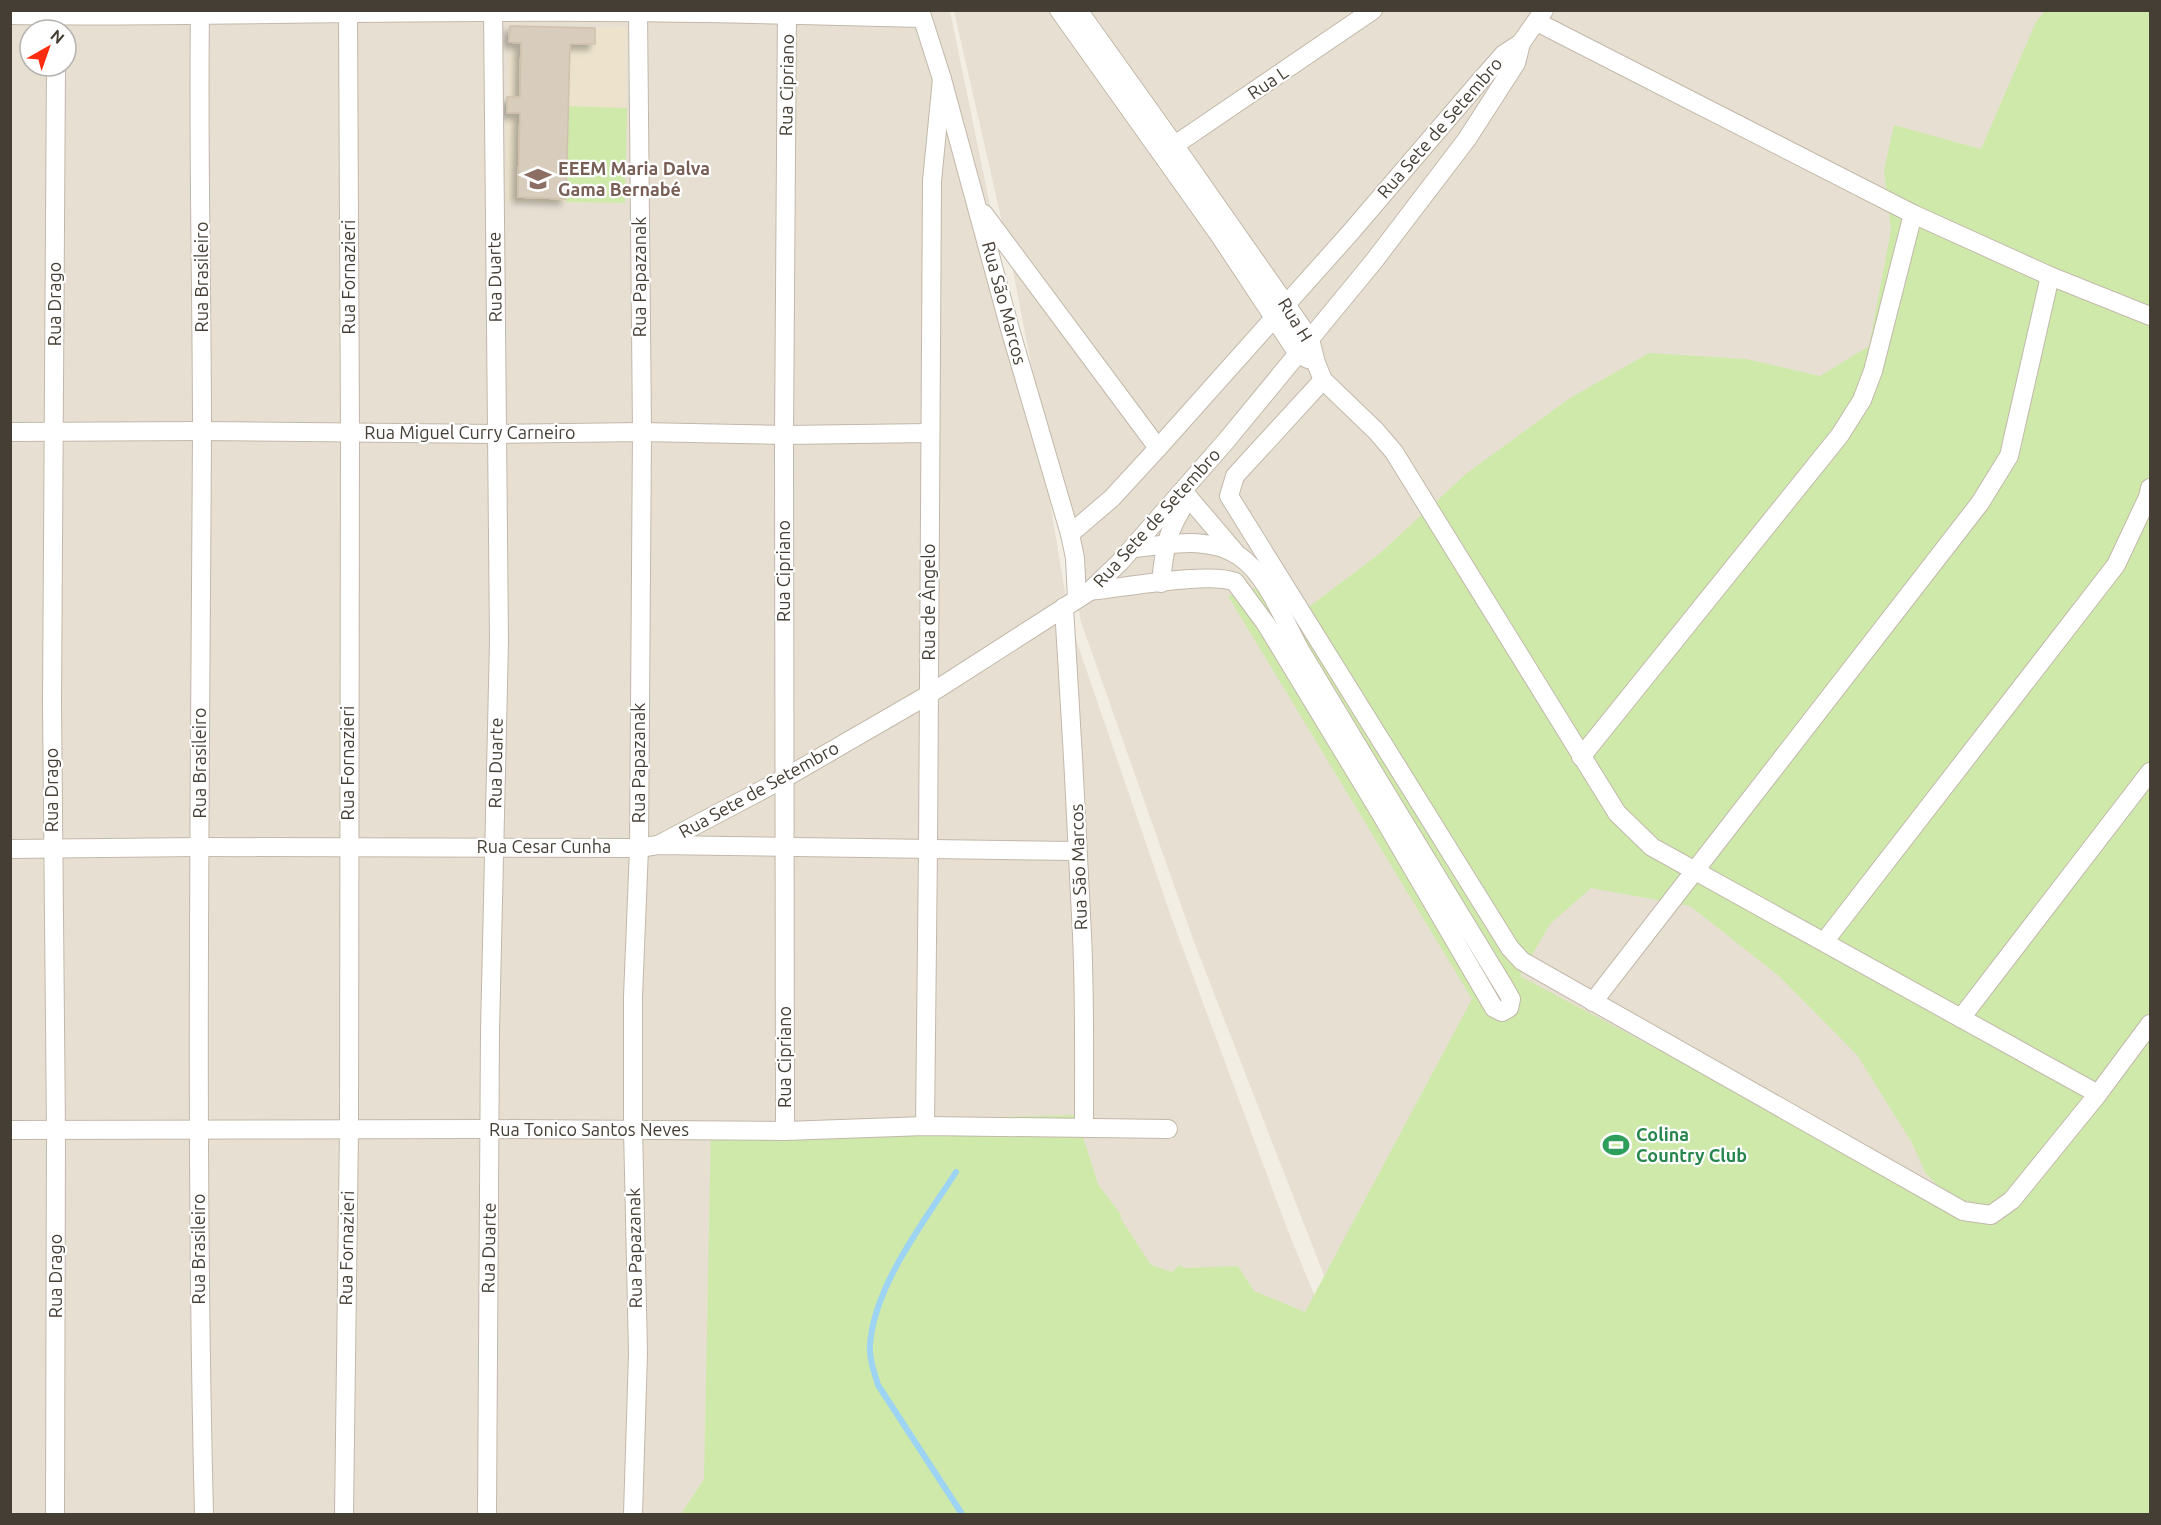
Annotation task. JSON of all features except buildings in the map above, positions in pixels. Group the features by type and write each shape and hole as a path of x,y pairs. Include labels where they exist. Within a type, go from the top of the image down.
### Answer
{"street":[{"name":"Rua L","path":"1168,150 1374,10"},
{"path":"78,18 200,13 493,11 921,14"},
{"name":"Rua Duarte","path":"487,1515 490,1031 500,641 493,11"},
{"name":"Rua H","path":"1065,11 1286,304 1310,339 1316,363"},
{"name":"Rua Fornazieri","path":"344,1515 349,1130 348,12"},
{"name":"Rua Papazanak","path":"633,1515 638,1353 633,1130 633,997 639,848 642,432 638,12"},
{"name":"Rua Cipriano","path":"785,1131 783,779 788,12"},
{"name":"Rua Brasileiro","path":"200,13 202,431 198,1129 204,1515"},
{"name":"Rua São Marcos","path":"921,14 978,206 1010,329 1075,558 1077,851 1082,936 1084,1127"},
{"path":"10,15 44,18"},
{"path":"1541,16 1913,214 2050,276 2151,316"},
{"name":"Rua Sete de Setembro","path":"1070,534 1112,498 1158,448 1350,233 1486,74 1504,54 1521,43 1541,16"},
{"name":"Rua Sete de Setembro","path":"658,845 783,779 928,695 1077,599 1133,548 1186,494 1374,261 1467,138 1516,63 1521,43"},
{"name":"Rua Drago","path":"55,1515 56,1131 52,703 56,78"},
{"name":"Rua de Ângelo","path":"925,1126 932,181 942,79"},
{"name":"Rua H","path":"1168,150 1298,354 1316,363"},
{"path":"978,206 1158,448"},
{"path":"1581,757 1840,435 1862,400 1873,371 1913,214"},
{"path":"1593,1002 1697,871 1980,503 2008,456 2050,276"},
{"path":"1316,363 1323,380 1377,431 1394,452 1617,813 1652,847 2098,1094"},
{"path":"1323,380 1234,476 1229,496 1510,948 1522,961 1963,1211 1990,1215 2012,1200 2151,1024"},
{"name":"Rua Miguel Curry Carneiro","path":"10,432 497,434 642,432 784,435 930,433"},
{"path":"1824,942 2116,565 2151,488"},
{"path":"1077,599 1161,583 1208,578 1235,582 1242,588 1381,814 1494,1008 1498,1012 1506,1011 1511,1004 1506,990 1356,746 1260,577 1186,494 1165,545 1161,583"},
{"path":"1133,548 1209,544 1238,555"},
{"path":"1961,1018 2151,772"},
{"name":"Rua Cesar Cunha","path":"10,849 639,848 658,845 1077,851"},
{"name":"Rua Tonico Santos Neves","path":"10,1130 785,1131 925,1126 1168,1129"}],"shaded area":[{"path":"10,11 950,11 1046,477 1070,622 1173,922 1288,1231 1369,1428 1274,1514 11,1514"},
{"path":"954,11 2150,11 2150,1487 1380,1419 1194,942 1081,622 1013,271"},
{"path":"510,26 627,27 625,203 507,202"}],"green space":[{"path":"2045,11 2150,11 2150,1514 681,1514 704,1479 711,1124 1076,1115 1098,1184 1121,1215 1121,1219 1151,1265 1172,1272 1180,1265 1184,1268 1238,1266 1254,1291 1305,1312 1472,999 1228,596 1273,583 1357,720 1298,615 1379,554 1467,473 1570,398 1649,353 1746,359 1820,376 1869,346 1891,230 1884,170 1894,125 1981,149 2036,22","holes":["1591,888 1690,906 1779,976 1857,1055 1912,1143 1926,1174 1964,1212 1520,976 1550,924"]},
{"path":"568,106 627,108 625,203 566,202"}],"waterway":[{"path":"956,1172 891,1276 874,1321 870,1349 878,1385 962,1514"}],"place":[{"name":"EEEM Maria Dalva Gama Bernabé","path":"538,179"},
{"name":"Colina Country Club","path":"1616,1145"}]}
